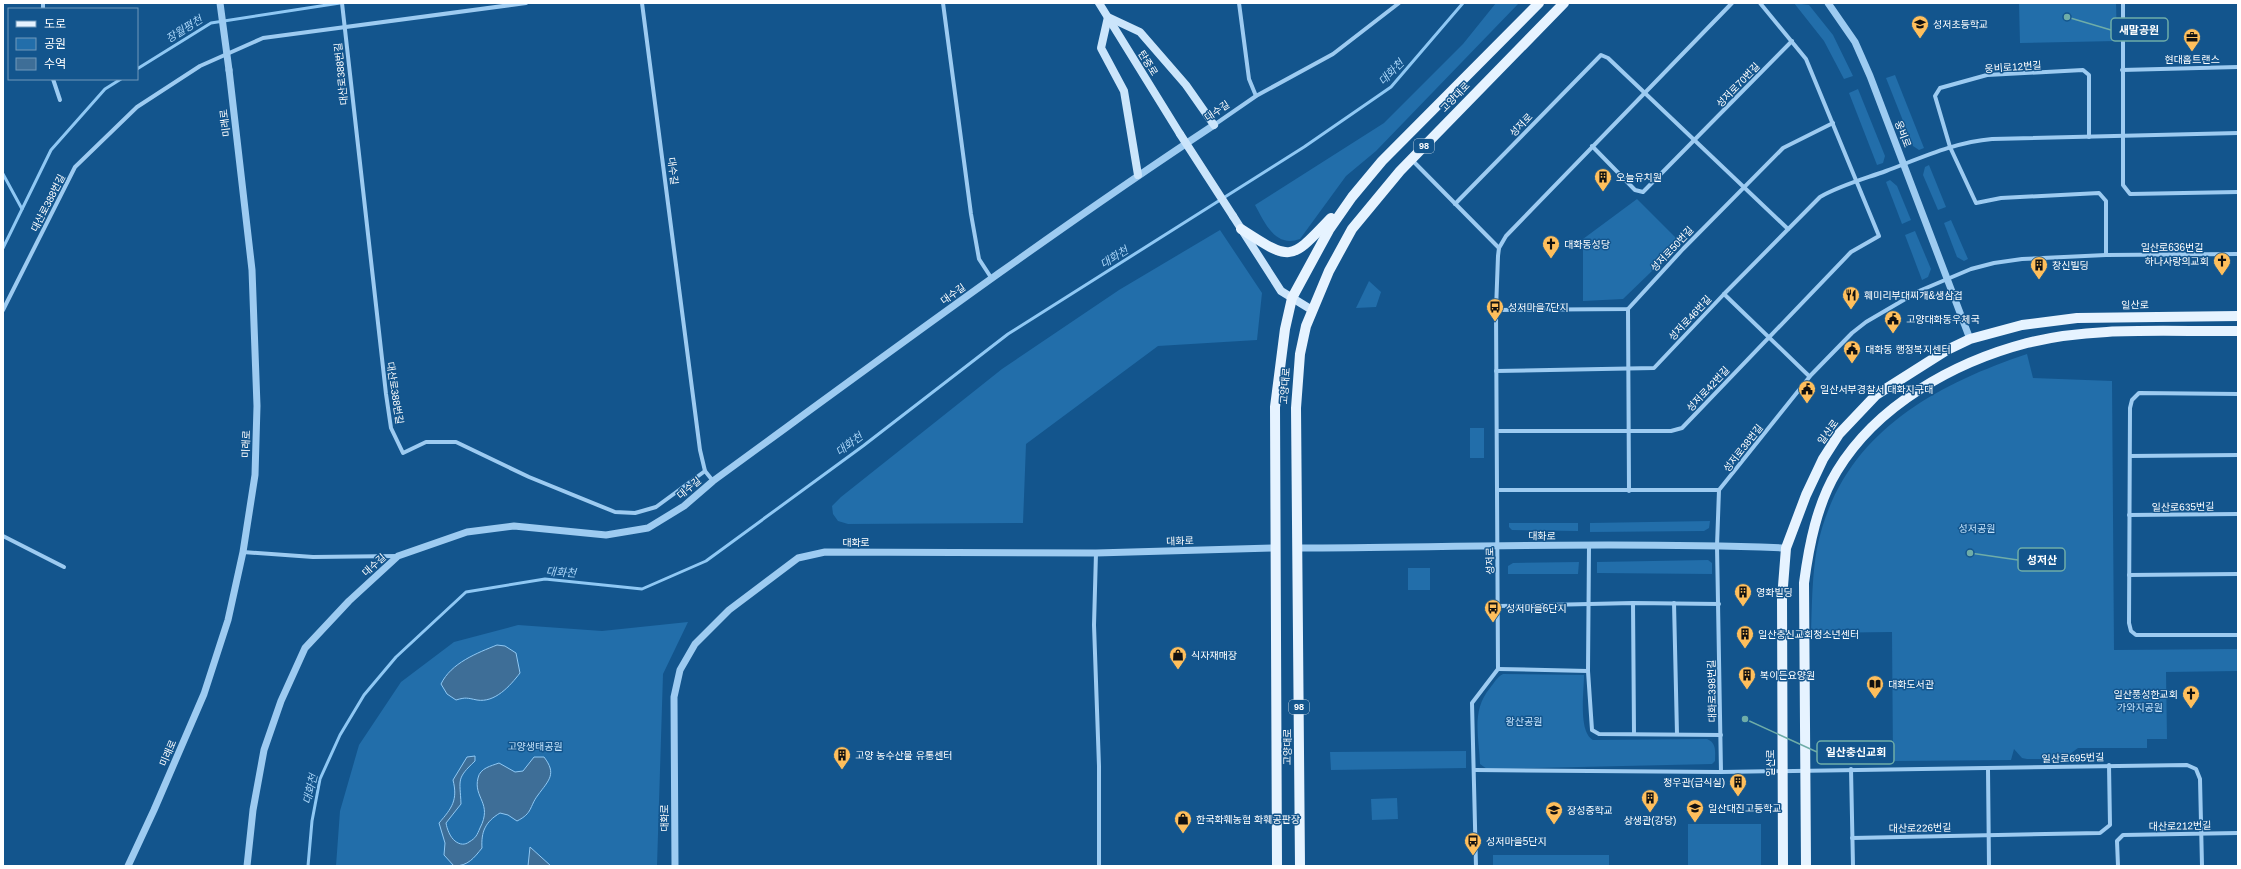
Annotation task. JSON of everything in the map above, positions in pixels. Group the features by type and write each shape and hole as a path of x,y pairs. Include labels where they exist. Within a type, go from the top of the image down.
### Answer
{"main road":[{"name":"탄중로","path":"1099,3 1241,229"},
{"name":"고양대로","path":"1277,866 1275,407 1285,329 1292,298 1329,230 1352,197 1382,161 1539,3"},
{"name":"고양대로","path":"1300,866 1296,408 1300,354 1306,326 1312,310 1352,229 1411,159 1564,3"},
{"path":"1138,175 1124,91 1101,48 1108,17 1140,32 1186,85 1214,125"},
{"path":"1241,229 1278,251 1296,252 1302,248 1352,197"},
{"path":"1241,229 1280,291 1312,310"},
{"name":"일산로","path":"1782,866 1782,599 1786,548 1806,495 1823,459 1839,434 1876,395 1947,350 1970,340 2022,325 2077,318 2238,316"},
{"path":"1806,866 1803,623 1804,583 1808,546 1820,507 1836,472 1852,449 1881,419 1918,392 1958,368 2027,343 2089,334 2238,331"}],"street":[{"name":"미래로","path":"128,866 204,694 228,620 243,552 255,475 257,398 252,270 220,3"},
{"name":"대산로388번길","path":"342,3 386,394 391,428 403,453 426,442 456,442 529,478 608,509 636,514 656,507 705,471"},
{"name":"대산로388번길","path":"3,310 75,167 137,108 200,66 263,38 526,3"},
{"name":"대수길","path":"642,3 674,260 700,450 705,471 714,481"},
{"path":"943,3 971,214 979,259 992,279"},
{"path":"1239,3 1248,79 1256,96"},
{"name":"대수길","path":"247,866 253,810 264,750 281,701 304,648 349,601 398,556 467,532 514,526 606,535 648,528 684,506 714,481 1138,175 1256,96 1333,54 1399,3"},
{"path":"1411,159 1499,248 1506,236 1732,3"},
{"path":"1760,3 1806,60 1857,182"},
{"name":"웅비로","path":"1828,3 1855,42 1948,278 1970,340"},
{"path":"2123,3 2123,185 2130,194 2238,192"},
{"name":"성저로70번길","path":"1592,146 1635,190 1643,192 1696,140 1792,41"},
{"name":"성저로","path":"1455,204 1601,55 1608,58 1646,92"},
{"path":"2122,70 2238,67"},
{"name":"웅비로12번길","path":"2089,137 2089,75 2083,70 1987,75 1940,88 1936,91 1935,96 1950,147 1976,203 2001,198 2099,193 2106,201 2106,255"},
{"path":"53,80 60,100"},
{"path":"1646,92 1788,229"},
{"name":"성저로50번길","path":"1628,309 1783,148 1833,123"},
{"path":"1903,164 1973,140 2238,133"},
{"name":"성저로46번길","path":"1496,371 1654,368 1724,294 1820,197 1838,187 1857,182 1903,164"},
{"name":"성저로42번길","path":"1498,431 1671,431 1682,428 1851,252 1879,236 1857,182"},
{"name":"성저로","path":"1498,669 1499,606 1496,310 1499,248"},
{"name":"일산로636번길","path":"2106,255 2238,254"},
{"path":"1948,278 1994,263 2022,259 2106,255"},
{"name":"성저로38번길","path":"1719,490 1810,376 1852,333 1866,322 1919,291 1948,278"},
{"path":"1724,294 1810,376"},
{"path":"1496,310 1628,309 1629,490"},
{"path":"2238,394 2139,393 2132,400 2130,408 2129,515 2129,624 2131,631 2136,635 2238,635"},
{"path":"2130,456 2238,455"},
{"path":"1498,490 1719,490"},
{"name":"대화로398번길","path":"1589,546 1588,671 1592,730 1599,734 1721,735 1717,546 1719,490"},
{"name":"일산로635번길","path":"2129,515 2238,514"},
{"path":"3,536 64,567"},
{"name":"대화로","path":"1298,548 1498,545 1717,546 1786,548"},
{"name":"대화로","path":"675,866 674,697 680,670 695,644 735,605 798,558 825,552 1096,553 1275,548"},
{"path":"243,552 313,557 398,556"},
{"path":"1096,553 1094,625 1099,766 1099,866"},
{"path":"2129,575 2238,574"},
{"path":"1499,606 1633,603 1719,604"},
{"path":"1633,603 1634,734"},
{"path":"1674,603 1677,734"},
{"path":"1476,866 1475,770 1472,703 1498,669 1588,671"},
{"path":"1721,735 1721,772"},
{"name":"일산로695번길","path":"1475,770 1721,772 1851,769 1988,769 2187,764 2196,769 2200,779 2200,834 2202,866"},
{"name":"대산로226번길","path":"1852,838 2100,833 2110,825 2109,765"},
{"path":"1851,769 1853,866"},
{"path":"1988,769 1989,866"},
{"name":"대산로212번길","path":"2118,866 2117,841 2123,835 2238,833"}],"green space":[{"path":"1496,3 1519,3 1376,151 1346,176 1300,239 1291,241 1277,237 1267,226 1255,205 1384,123 1463,44"},
{"path":"1794,3 1809,5 1833,35 1853,76 1844,79 1824,41"},
{"path":"2019,3 2116,3 2117,41 2020,43"},
{"path":"1895,75 1924,148 1919,150 1913,146 1886,78"},
{"path":"1858,89 1885,156 1883,163 1877,165 1849,93"},
{"path":"1929,165 1946,207 1938,210 1923,175 1925,167"},
{"path":"1890,180 1897,186 1911,220 1902,224 1886,182"},
{"path":"1637,199 1681,243 1623,299 1583,301 1583,239"},
{"path":"1951,220 1968,259 1964,261 1957,257 1944,223"},
{"path":"1220,230 1262,293 1257,340 1158,346 1026,444 1023,523 848,524 838,521 833,514 832,506 841,497 1002,369 1119,290"},
{"path":"1915,231 1931,269 1928,277 1922,280 1905,235"},
{"path":"1369,281 1381,292 1376,307 1356,308"},
{"name":"성저공원","path":"2027,354 2033,378 2112,381 2114,650 2238,649 2238,671 2166,672 2167,739 2147,739 2147,748 2078,748 2063,759 2022,758 2014,749 2011,760 1893,761 1892,632 1811,633 1812,590 1815,559 1829,509 1846,476 1868,447 1894,422 1924,401 1956,383 1991,367"},
{"path":"1470,428 1484,428 1484,458 1470,458"},
{"path":"1710,521 1709,528 1704,531 1590,532 1590,523"},
{"path":"1509,523 1578,523 1578,531 1512,530 1509,527"},
{"path":"1708,560 1712,563 1712,574 1597,573 1597,562"},
{"path":"1579,562 1578,574 1508,574 1508,566 1513,563"},
{"path":"1408,568 1430,568 1430,590 1408,590"},
{"name":"고양생태공원","path":"688,622 663,674 657,866 336,866 340,811 359,745 401,682 454,642 518,625 602,631"},
{"name":"왕산공원","path":"1503,674 1584,675 1583,710 1585,729 1588,736 1593,740 1707,739 1714,745 1715,761 1712,764 1487,769 1480,764 1478,715 1484,697 1496,680"},
{"path":"1466,751 1466,768 1331,770 1330,752"},
{"path":"1397,798 1398,819 1372,820 1371,799"},
{"path":"1688,824 1761,824 1761,866 1688,866"},
{"path":"1493,855 1609,855 1609,866 1493,866"}],"water":[{"path":"497,645 505,646 516,653 520,673 507,688 496,696 484,700 462,698 456,700 447,694 441,684 451,670 465,660"},
{"path":"475,756 475,761 460,780 461,804 446,823 452,837 455,841 461,844 467,843 475,838 483,819 484,806 477,785 479,775 483,770 489,766 499,763 515,772 523,771 534,757 544,757 548,763 551,773 548,781 526,815 517,821 508,815 500,813 495,816 487,824 483,832 482,848 479,852 467,863 454,866 444,855 445,843 439,823 453,803 455,793 453,780 467,757"},
{"path":"530,847 551,866 528,866"}],"waterway":[{"name":"장월평천","path":"138,68 211,23 340,3"},
{"name":"대화천","path":"308,866 312,821 320,779 340,735 364,695 396,657 466,592 545,579 642,589 706,561 863,446 1008,334 1304,147 1391,87 1463,3"},
{"name":"장월평천","path":"3,248 51,150 105,89 119,80"},
{"path":"3,174 22,209"}],"place":[{"name":"새말공원","path":"2067,17"},
{"name":"성저초등학교","path":"1920,39"},
{"name":"현대홈트랜스","path":"2192,52"},
{"name":"오늘유치원","path":"1603,192"},
{"name":"대화동성당","path":"1551,259"},
{"name":"하나사랑의교회","path":"2222,276"},
{"name":"창신빌딩","path":"2039,280"},
{"name":"훼미리부대찌개&생삼겹","path":"1851,310"},
{"name":"성저마을7단지","path":"1495,322"},
{"name":"고양대화동우체국","path":"1893,334"},
{"name":"대화동 행정복지센터","path":"1852,364"},
{"name":"일산서부경찰서 대화지구대","path":"1807,404"},
{"name":"성저산","path":"1970,553"},
{"name":"영화빌딩","path":"1743,607"},
{"name":"성저마을6단지","path":"1493,623"},
{"name":"일산충신교회청소년센터","path":"1745,649"},
{"name":"식자재매장","path":"1178,670"},
{"name":"복이든요양원","path":"1747,690"},
{"name":"대화도서관","path":"1875,699"},
{"name":"일산풍성한교회","path":"2191,709"},
{"name":"일산충신교회","path":"1745,719"},
{"name":"고양 농수산물 유통센터","path":"842,770"},
{"name":"청우관(급식실)","path":"1738,797"},
{"name":"상생관(강당)","path":"1650,813"},
{"name":"일산대진고등학교","path":"1695,823"},
{"name":"장성중학교","path":"1554,825"},
{"name":"한국화훼농협 화훼공판장","path":"1183,834"},
{"name":"성저마을5단지","path":"1473,856"}],"park label":[{"name":"가와지공원","path":"2140,707"}]}
